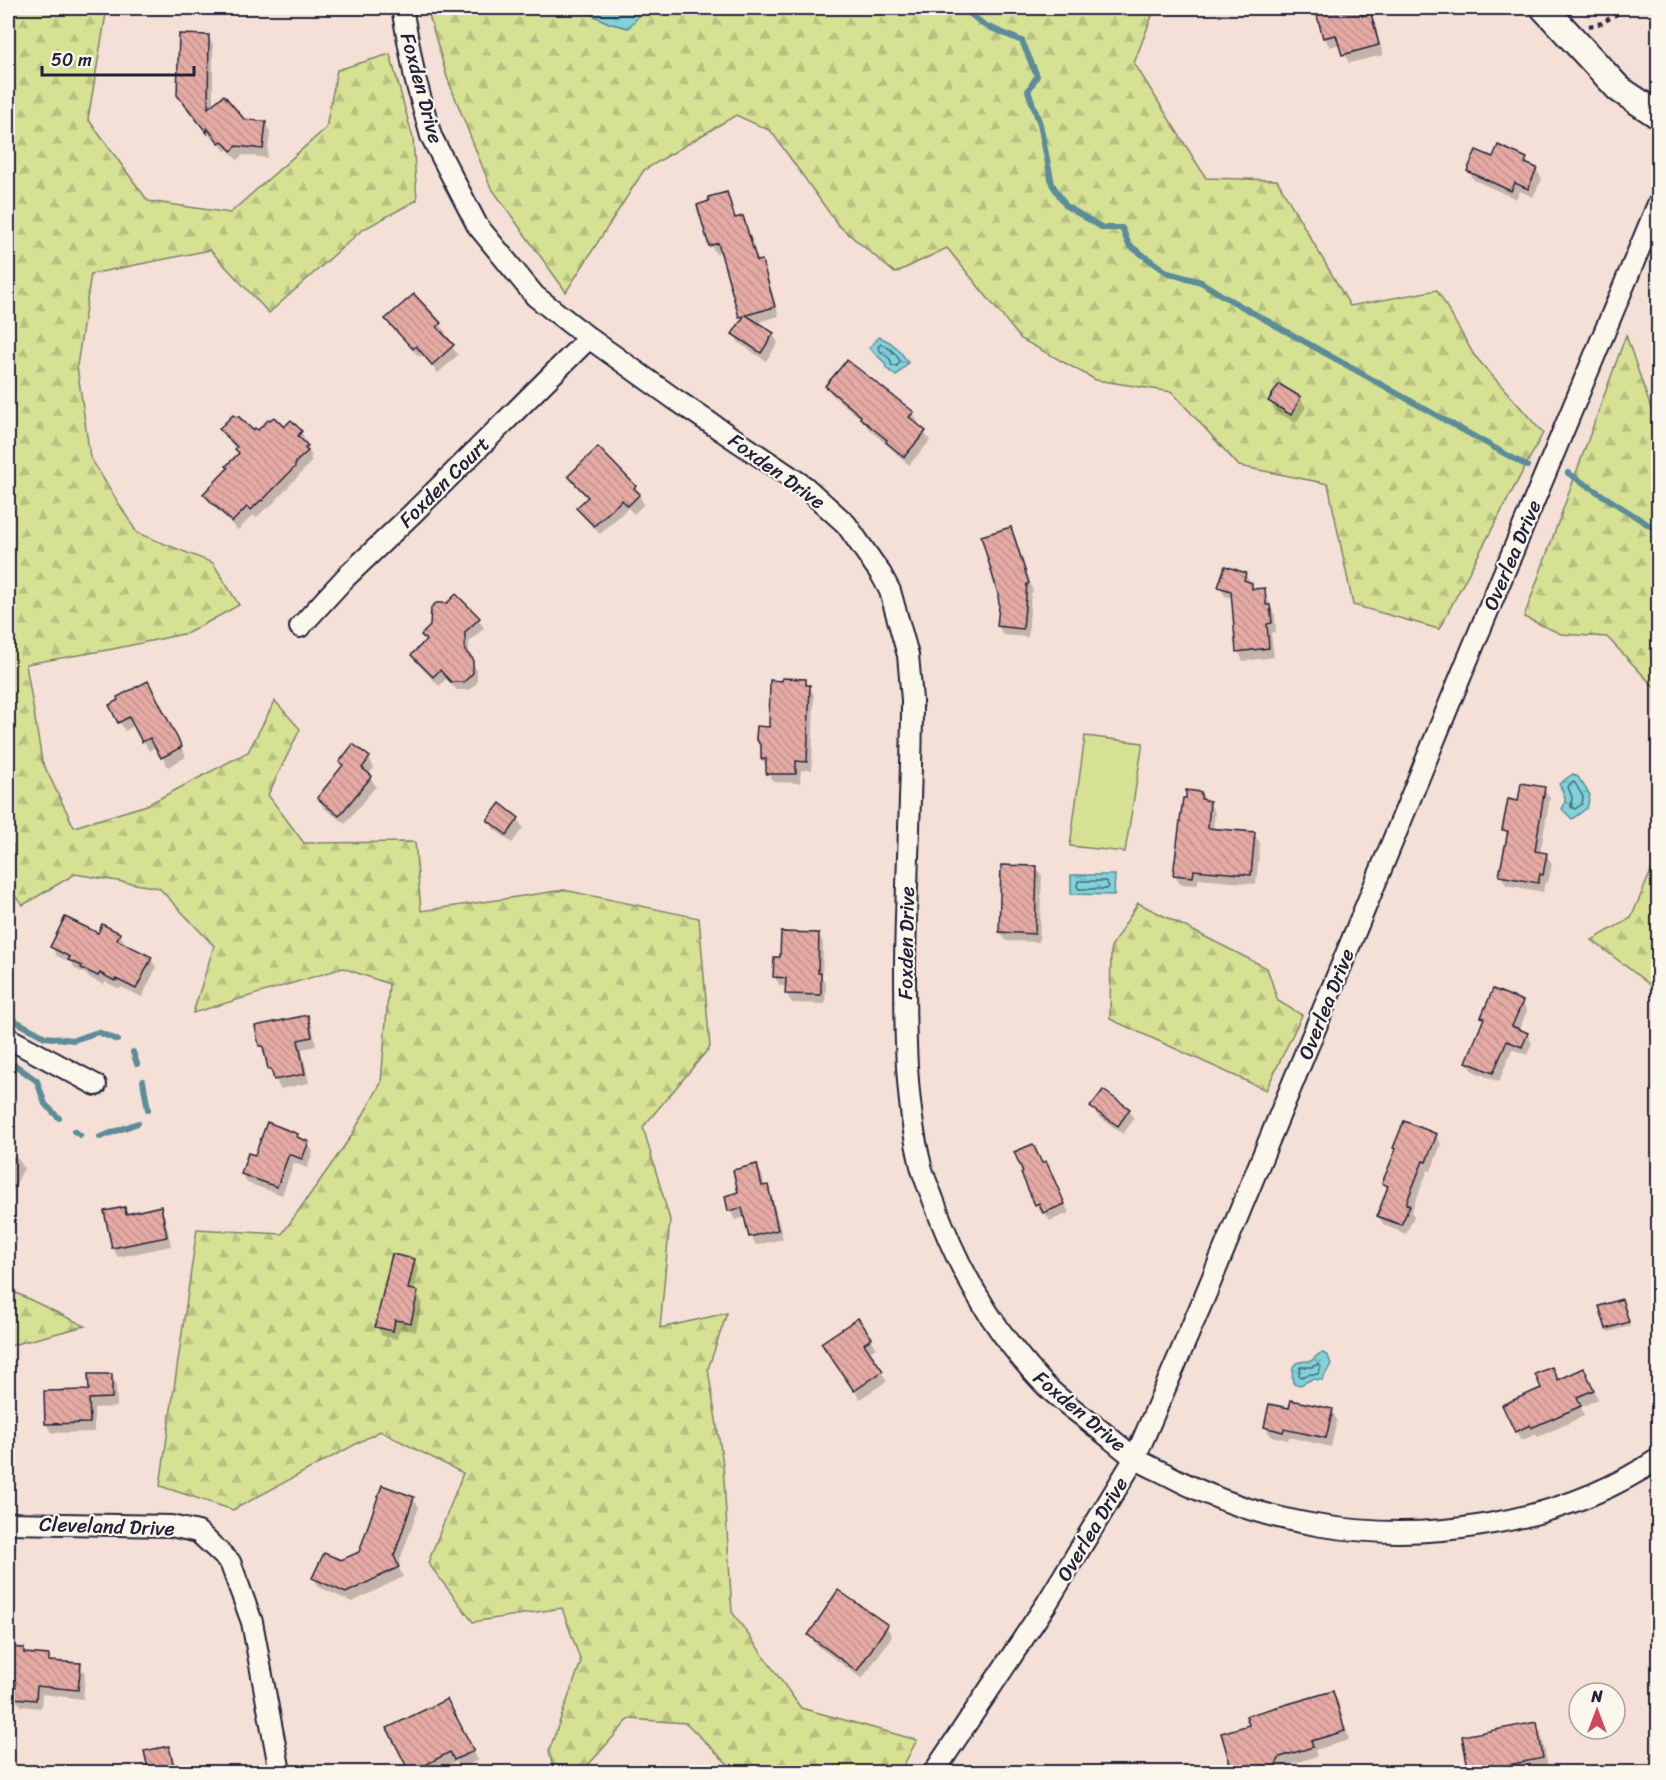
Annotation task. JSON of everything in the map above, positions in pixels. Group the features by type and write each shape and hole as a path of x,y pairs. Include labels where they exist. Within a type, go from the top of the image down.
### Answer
{"street":[{"name":"Foxden Drive","path":"402,8 415,78 431,136 477,225 535,296 676,400 804,486 846,524 890,591 908,655 912,700 904,1017 909,1094 921,1167 947,1240 961,1268 1003,1337 1045,1386 1136,1458 1188,1486 1272,1516 1324,1527 1372,1532 1422,1532 1459,1529 1505,1521 1548,1510 1590,1495 1659,1459"},
{"path":"1544,8 1619,89 1659,115"},
{"name":"Overlea Drive","path":"934,1773 1047,1604 1136,1458 1659,204"},
{"name":"Foxden Court","path":"300,627 345,578 589,338"},
{"path":"8,1038 96,1085"},
{"name":"Cleveland Drive","path":"8,1523 171,1526 198,1532 230,1562 252,1622 280,1773"}],"path":[{"path":"1582,27 1602,23 1627,8"}],"green space":[{"path":"8,8 107,8 88,119 148,201 230,213 326,128 337,70 390,54 413,138 417,200 362,230 269,313 210,250 91,274 77,366 90,457 137,533 213,563 239,605 188,633 26,664 42,761 74,827 147,805 248,752 275,701 300,729 268,795 304,843 415,842 421,911 564,890 699,918 710,1047 643,1127 670,1220 660,1328 727,1313 708,1369 723,1464 732,1612 801,1708 917,1740 900,1772 736,1772 686,1723 629,1719 582,1772 554,1772 549,1751 581,1662 562,1608 473,1622 428,1563 463,1473 380,1431 233,1510 160,1486 197,1229 282,1234 350,1138 381,1083 389,984 343,968 193,1013 214,946 159,888 75,874 23,905 9,890 14,846 8,839"},
{"path":"427,8 578,8 609,23 628,28 646,8 1155,8 1134,63 1206,178 1277,180 1350,306 1437,290 1474,355 1543,433 1439,629 1353,605 1328,484 1239,466 1172,392 1096,380 1021,339 947,248 895,273 838,225 771,131 736,115 644,170 566,292 490,186 447,77"},
{"path":"1626,335 1658,429 1658,691 1607,637 1561,634 1524,617"},
{"path":"1085,736 1143,743 1125,852 1070,846"},
{"path":"1658,855 1658,991 1592,940 1631,918"},
{"path":"1138,903 1267,968 1278,1001 1302,1015 1266,1090 1110,1019 1111,947"},
{"path":"8,1289 85,1326 8,1346"}],"water":[{"path":"578,8 646,8 628,28 609,23"},
{"path":"879,337 896,347 908,363 896,376 869,348"},
{"path":"1573,774 1578,777 1590,795 1587,808 1572,819 1562,809 1565,799 1559,784"},
{"path":"1071,875 1115,875 1114,895 1071,894"},
{"path":"1323,1353 1328,1356 1331,1364 1322,1380 1312,1379 1300,1385 1293,1383 1292,1372 1296,1363 1311,1361"}],"building":[{"path":"1315,8 1360,8 1362,16 1371,13 1379,45 1342,55 1336,35 1323,38"},
{"path":"179,34 209,35 208,108 224,95 244,119 266,122 263,149 237,146 231,151 222,141 219,143 207,128 207,133 177,95"},
{"path":"1498,145 1527,158 1525,163 1537,168 1528,189 1515,183 1511,191 1467,171 1476,150 1493,157"},
{"path":"727,192 735,218 743,216 757,261 762,260 775,307 746,315 774,333 761,353 732,334 744,316 739,317 718,243 709,246 697,205 709,201 708,197"},
{"path":"414,294 441,323 437,327 454,345 432,365 416,346 413,349 385,319"},
{"path":"847,360 914,412 909,417 926,431 904,457 825,386"},
{"path":"1279,384 1301,397 1291,415 1268,401"},
{"path":"233,415 238,416 253,430 255,428 258,430 274,417 284,427 291,420 302,431 298,436 308,446 305,448 308,451 262,501 251,510 247,507 232,522 203,494 239,453 235,449 237,447 219,429"},
{"path":"598,447 636,486 634,488 640,494 628,506 622,500 594,526 576,508 588,497 568,476"},
{"path":"1011,527 1029,583 1027,584 1023,629 997,626 998,594 981,536"},
{"path":"1225,566 1246,573 1244,580 1252,583 1252,589 1265,588 1266,605 1270,605 1272,623 1267,624 1269,648 1236,652 1231,591 1218,587"},
{"path":"456,594 480,618 465,632 465,651 473,659 473,673 464,682 451,682 440,670 433,677 411,655 426,640 421,635 430,626 431,608 436,603 447,603"},
{"path":"782,678 806,679 806,685 810,685 807,762 796,761 796,774 766,774 766,759 761,759 761,747 756,738 757,726 769,727 770,680 782,681"},
{"path":"148,681 182,747 161,758 150,738 142,742 129,717 118,723 109,705 118,700 117,697"},
{"path":"353,744 370,757 362,768 372,776 339,816 317,798 343,765 339,762"},
{"path":"1521,783 1545,787 1535,851 1547,853 1543,875 1540,874 1538,883 1499,876 1508,831 1502,830 1508,799 1518,801"},
{"path":"1186,790 1201,792 1201,799 1210,801 1208,828 1255,832 1251,875 1194,870 1193,877 1173,875"},
{"path":"500,803 519,818 507,835 487,820"},
{"path":"1001,865 1037,866 1035,934 999,932"},
{"path":"65,917 98,933 102,924 120,933 117,940 152,957 136,989 116,979 115,981 100,973 98,976 81,968 82,966 68,960 70,957 50,947"},
{"path":"781,932 819,933 818,973 821,973 821,995 785,994 786,978 773,977 774,957 780,957"},
{"path":"1493,989 1523,1001 1512,1026 1528,1033 1522,1047 1507,1041 1493,1073 1466,1062"},
{"path":"308,1015 312,1037 298,1040 305,1074 274,1080 271,1069 268,1069 263,1046 259,1046 255,1026"},
{"path":"1103,1090 1130,1109 1118,1126 1090,1107"},
{"path":"1404,1121 1437,1134 1426,1162 1423,1161 1406,1204 1410,1206 1401,1225 1377,1216 1388,1186 1382,1183 1396,1149 1393,1148"},
{"path":"267,1122 298,1134 297,1137 309,1142 302,1159 289,1154 277,1187 241,1174 248,1153 255,1155"},
{"path":"1033,1144 1042,1163 1046,1161 1065,1204 1043,1213 1039,1203 1035,1205 1014,1152"},
{"path":"757,1164 762,1186 768,1185 778,1230 749,1237 742,1208 728,1211 725,1196 738,1192 733,1170"},
{"path":"161,1206 167,1237 112,1248 104,1211 125,1207 126,1214"},
{"path":"392,1254 415,1259 408,1289 418,1291 411,1323 395,1320 393,1331 375,1327"},
{"path":"1622,1299 1629,1322 1606,1329 1599,1306"},
{"path":"858,1318 872,1338 864,1344 883,1371 854,1391 821,1343"},
{"path":"1552,1367 1558,1380 1584,1368 1594,1390 1577,1397 1581,1406 1531,1428 1530,1425 1515,1432 1502,1405 1541,1388 1535,1374"},
{"path":"88,1374 112,1374 112,1398 89,1399 90,1423 45,1424 44,1391 89,1390"},
{"path":"1291,1400 1333,1409 1326,1438 1264,1427 1269,1404 1289,1408"},
{"path":"382,1485 414,1497 394,1556 399,1567 346,1593 312,1578 324,1553 341,1560 359,1552"},
{"path":"838,1590 888,1625 857,1671 808,1635"},
{"path":"8,1647 24,1648 24,1653 49,1655 49,1661 81,1663 78,1690 37,1686 36,1700 14,1698 16,1683 8,1682"},
{"path":"1333,1691 1345,1731 1311,1741 1313,1747 1280,1757 1273,1770 1263,1765 1238,1773 1236,1765 1231,1767 1221,1733 1249,1725 1246,1716"},
{"path":"447,1699 474,1751 454,1760 450,1752 410,1773 387,1728"},
{"path":"1537,1722 1543,1758 1469,1773 1462,1736"},
{"path":"169,1746 175,1773 149,1773 144,1751"}],"waterway":[{"path":"963,8 984,25 1022,41 1037,76 1028,91 1040,124 1052,184 1066,206 1103,228 1122,228 1129,245 1168,273 1201,282 1527,466"},
{"path":"1568,473 1658,531"},
{"path":"1658,937 1653,943 1658,971"},
{"path":"8,1017 45,1037 74,1040 98,1032 117,1040"},
{"path":"133,1052 137,1064"},
{"path":"8,1060 37,1081 45,1104 59,1118"},
{"path":"143,1081 148,1110"},
{"path":"100,1137 138,1123"},
{"path":"74,1131 80,1135"}]}
